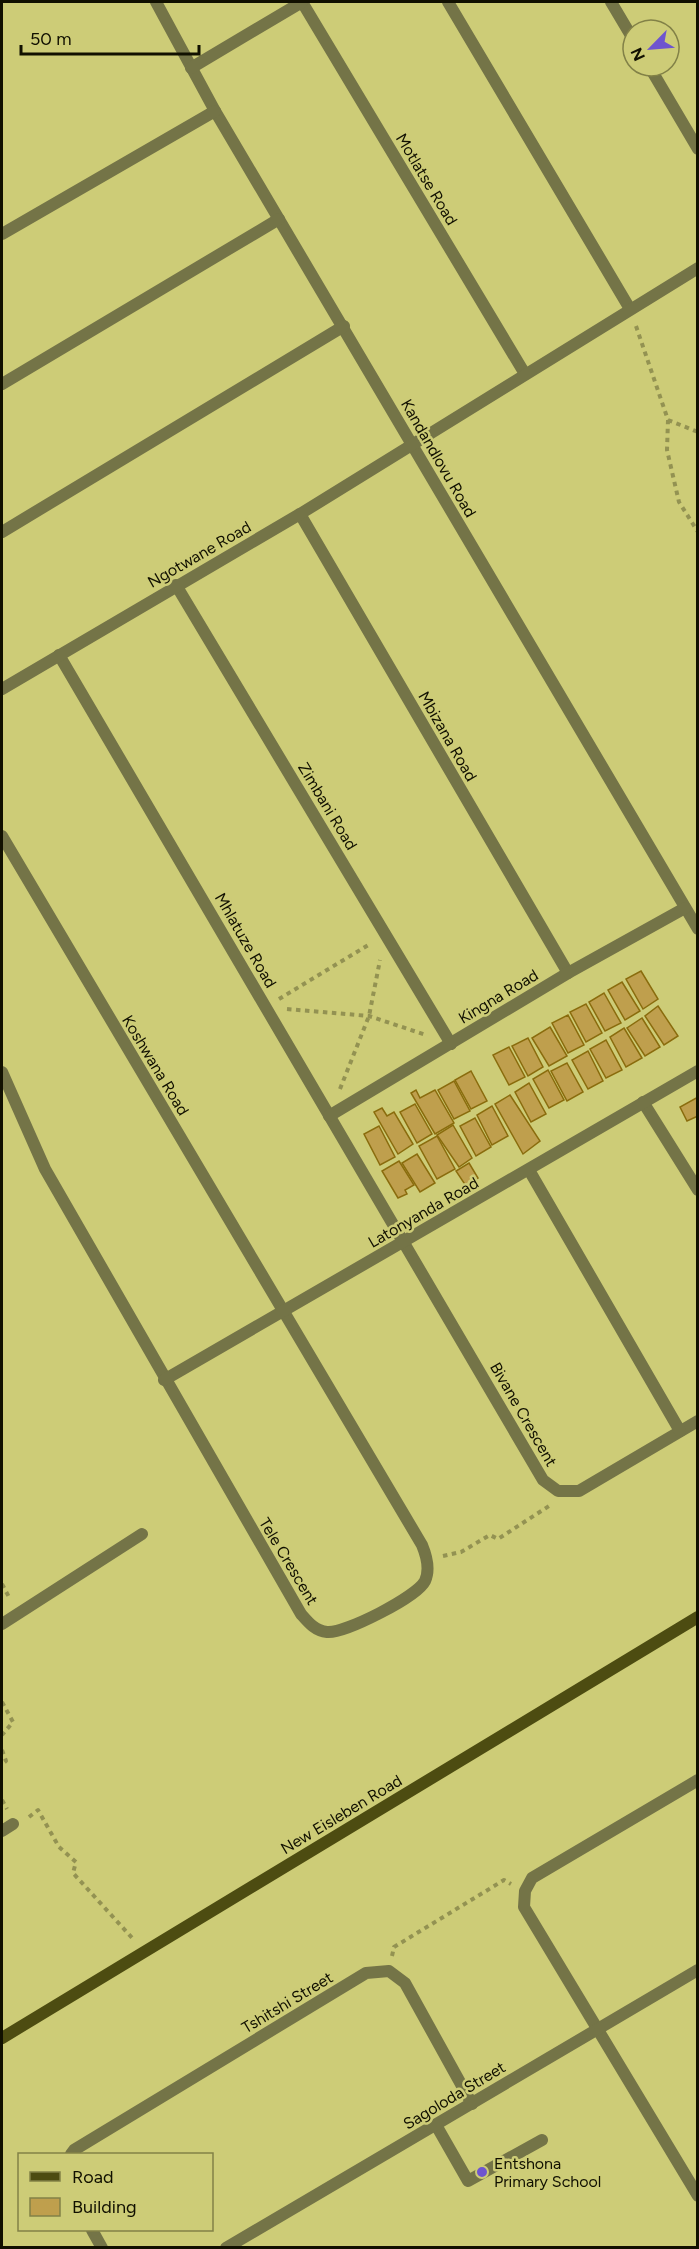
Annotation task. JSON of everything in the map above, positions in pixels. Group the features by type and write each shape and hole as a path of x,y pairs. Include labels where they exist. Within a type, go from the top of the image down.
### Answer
{"main road":[{"name":"New Eisleben Road","path":"2,2038 698,1617"}],"street":[{"name":"Kandandlovu Road","path":"156,2 215,111 698,929"},
{"path":"191,68 302,2"},
{"name":"Motlatse Road","path":"302,2 525,374"},
{"path":"448,2 630,309"},
{"path":"611,2 621,19"},
{"path":"656,78 698,149"},
{"path":"2,234 215,111"},
{"path":"2,384 279,219"},
{"name":"Ngotwane Road","path":"2,689 300,514 698,268"},
{"path":"2,532 344,326"},
{"name":"Mbizana Road","path":"300,514 568,974"},
{"name":"Zimbani Road","path":"176,585 451,1044"},
{"name":"Mhlatuze Road","path":"60,655 404,1242"},
{"name":"Koshwana Road","path":"2,836 283,1311"},
{"name":"Kingna Road","path":"329,1116 568,974 685,908"},
{"name":"Latonyanda Road","path":"164,1380 698,1071"},
{"name":"Tele Crescent","path":"2,1072 45,1169 164,1380 301,1614 316,1629 335,1632 352,1626 417,1593 426,1579 428,1560"},
{"path":"643,1102 698,1190"},
{"path":"529,1170 680,1431"},
{"name":"Bivane Crescent","path":"404,1242 543,1480 558,1491 569,1493"},
{"path":"283,1311 422,1545 428,1560"},
{"path":"569,1493 588,1487 698,1421"},
{"path":"2,1624 142,1534"},
{"path":"698,1780 532,1878 525,1891 524,1907 698,2196"},
{"path":"2,1831 13,1824"},
{"name":"Sagoloda Street","path":"226,2247 698,1970"},
{"path":"389,1971 405,1983 472,2104"},
{"name":"Tshitshi Street","path":"72,2153 366,1974 389,1971"},
{"path":"436,2125 468,2181 542,2140"},
{"path":"93,2231 102,2247"}],"path":[{"path":"630,309 668,420 667,450 679,502 698,532"},
{"path":"668,420 698,432"},
{"path":"266,1007 385,934"},
{"path":"329,1116 369,1016 385,934"},
{"path":"266,1007 369,1016 451,1044"},
{"path":"428,1560 461,1552 490,1535 498,1539 569,1493"},
{"path":"2,1702 13,1722 2,1735"},
{"path":"2,1750 6,1761 2,1764"},
{"path":"13,1824 24,1822 38,1810 59,1847 76,1862 73,1873 145,1951"},
{"path":"389,1971 394,1947 504,1880 525,1891"}],"building":[{"path":"641,971 658,999 643,1009 626,979"},
{"path":"622,982 640,1011 625,1020 608,990"},
{"path":"604,993 621,1023 605,1031 589,1002"},
{"path":"586,1004 602,1033 586,1042 570,1012"},
{"path":"658,1006 678,1036 664,1045 645,1016"},
{"path":"568,1015 584,1045 568,1053 552,1023"},
{"path":"642,1018 660,1047 645,1056 627,1028"},
{"path":"550,1027 567,1056 549,1066 532,1038"},
{"path":"624,1028 642,1058 626,1067 610,1037"},
{"path":"528,1038 543,1067 528,1076 512,1046"},
{"path":"606,1040 622,1070 606,1078 590,1049"},
{"path":"509,1047 525,1077 509,1085 493,1055"},
{"path":"588,1051 603,1081 588,1089 572,1060"},
{"path":"567,1063 583,1092 567,1101 551,1071"},
{"path":"548,1070 564,1100 549,1108 533,1079"},
{"path":"471,1071 487,1101 471,1109 455,1080"},
{"path":"454,1081 470,1111 454,1119 438,1090"},
{"path":"529,1083 546,1114 531,1122 515,1092"},
{"path":"416,1090 420,1098 435,1090 454,1123 435,1134 411,1093"},
{"path":"510,1095 540,1141 523,1154 495,1104"},
{"path":"698,1097 698,1116 687,1121 680,1107"},
{"path":"415,1104 432,1134 417,1143 400,1112"},
{"path":"492,1106 508,1136 492,1145 477,1115"},
{"path":"382,1108 387,1116 394,1112 413,1144 398,1154 374,1112"},
{"path":"475,1118 491,1147 476,1156 460,1126"},
{"path":"453,1125 472,1158 459,1167 437,1135"},
{"path":"379,1126 395,1157 380,1165 364,1134"},
{"path":"437,1136 455,1169 437,1179 419,1146"},
{"path":"417,1154 435,1183 420,1192 402,1163"},
{"path":"399,1161 414,1185 405,1190 407,1194 398,1198 382,1171"},
{"path":"469,1163 478,1178 466,1186 456,1171"}],"place":[{"name":"Entshona Primary School","path":"482,2172"}]}
